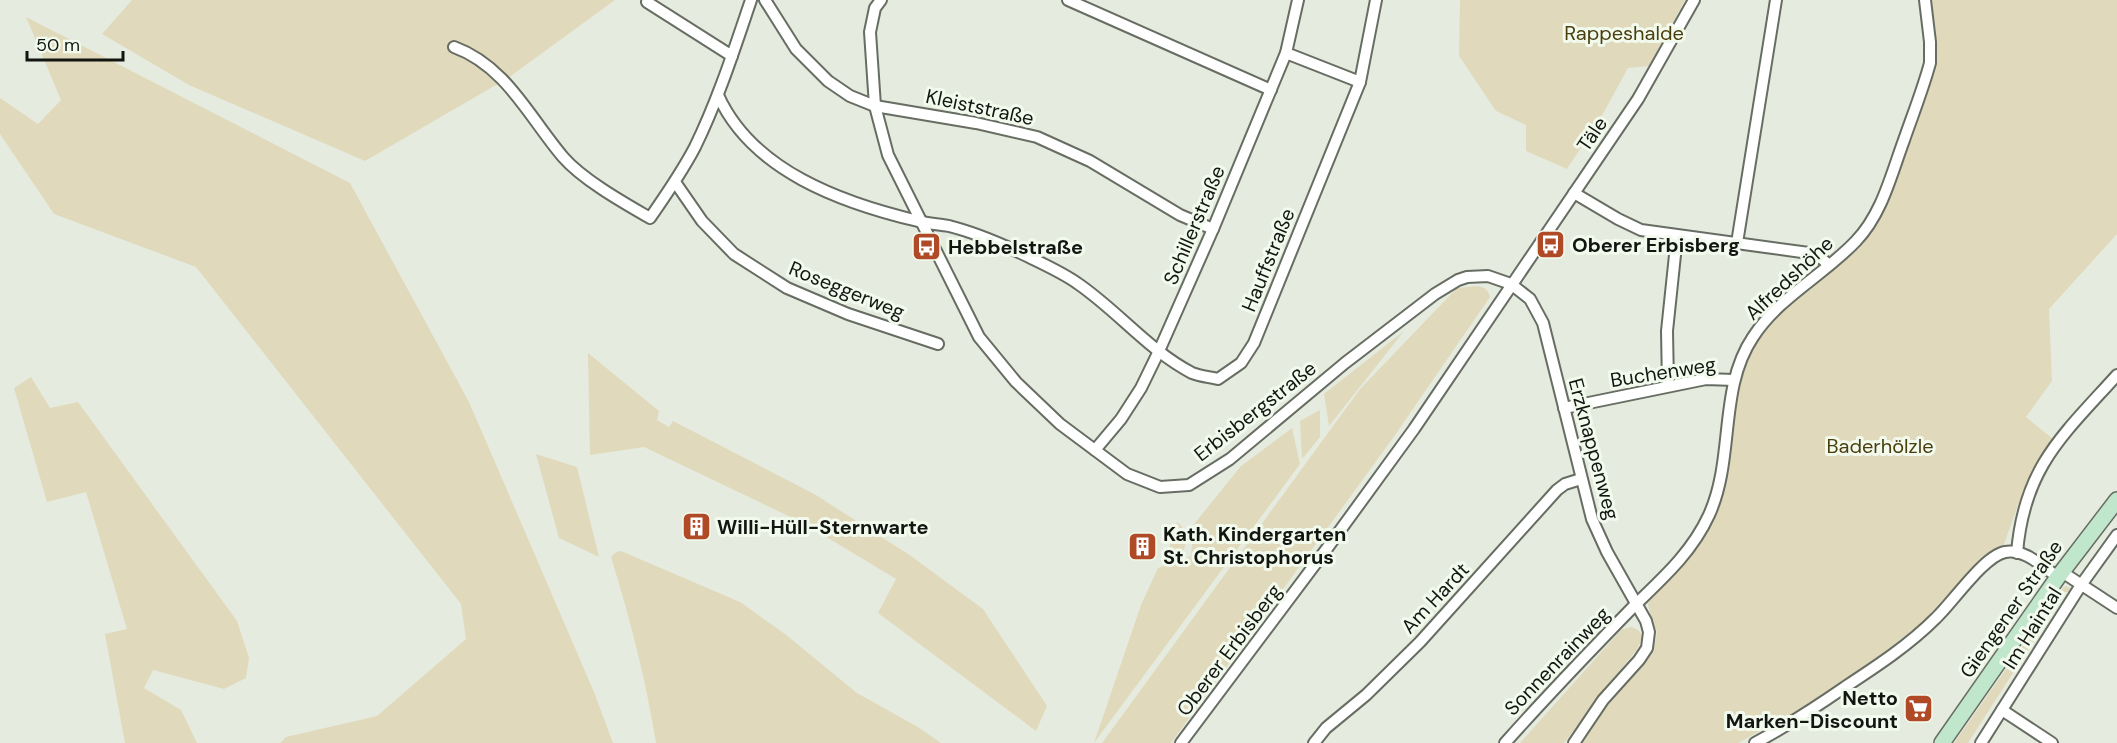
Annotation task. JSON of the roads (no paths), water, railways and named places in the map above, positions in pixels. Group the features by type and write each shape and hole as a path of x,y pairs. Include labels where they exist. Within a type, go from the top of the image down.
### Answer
{"main road":[{"name":"Giengener Straße","path":"1942,743 2060,575 2117,500"}],"street":[{"path":"454,47 479,58 501,77 565,159 618,200 650,218 675,182 694,148 718,95 752,0"},
{"name":"Kleiststraße","path":"765,0 796,49 828,81 850,96 875,106 976,123 1037,137 1090,161 1180,215 1213,229"},
{"name":"Erbisbergstraße","path":"881,0 875,8 870,32 875,106 888,155 979,337 1016,382 1060,424 1127,474 1160,487 1189,485 1230,459 1345,363 1449,285 1467,277 1479,276 1496,278 1511,284"},
{"path":"1068,0 1271,90"},
{"name":"Schillerstraße","path":"1095,450 1122,419 1141,388 1159,351 1213,229 1286,53 1298,0"},
{"name":"Hauffstraße","path":"1159,351 1193,374 1218,379 1241,363 1254,343 1360,82 1376,0"},
{"name":"Täle","path":"1511,284 1638,99 1694,0"},
{"path":"1737,243 1776,0"},
{"name":"Alfredshöhe","path":"1636,604 1685,555 1709,514 1723,469 1734,380 1746,348 1762,325 1781,306 1864,232 1882,200 1930,63 1925,0"},
{"path":"647,2 732,57"},
{"path":"1286,53 1360,82"},
{"path":"718,95 740,130 775,164 806,182 890,214 920,222 949,226 1029,257 1077,283 1159,351"},
{"name":"Roseggerweg","path":"675,182 702,221 734,254 787,288 848,314 938,344"},
{"path":"1574,192 1641,230 1809,253 1821,258 1829,265"},
{"path":"1668,386 1667,331 1677,236"},
{"name":"Erzknappenweg","path":"1511,284 1530,299 1540,313 1581,479 1597,531 1648,627 1647,648 1603,700 1574,743"},
{"name":"Oberer Erbisberg","path":"1181,743 1395,457 1511,284"},
{"path":"2017,553 2023,510 2043,461 2059,439 2117,375"},
{"name":"Buchenweg","path":"1564,408 1706,379 1734,380"},
{"name":"Am Hardt","path":"1314,743 1326,728 1366,695 1420,642 1557,490 1565,484 1581,479"},
{"name":"Im Haintal","path":"1980,743 2080,585 2117,535"},
{"path":"1755,743 1810,711 1913,639 1948,606 1992,558 2004,552 2017,553 2030,558 2117,608"},
{"name":"Sonnenrainweg","path":"1504,743 1636,604"},
{"path":"2002,710 2052,743"}],"place":[{"name":"Oberer Erbisberg","path":"1551,245"},
{"name":"Hebbelstraße","path":"927,247"},
{"name":"Willi-Hüll-Sternwarte","path":"696,527"},
{"name":"Kath. Kindergarten St. Christophorus","path":"1142,546"},
{"name":"Netto Marken-Discount","path":"1919,709"}],"park label":[{"name":"Rappeshalde","path":"1624,33"},
{"name":"Baderhölzle","path":"1880,446"}]}
